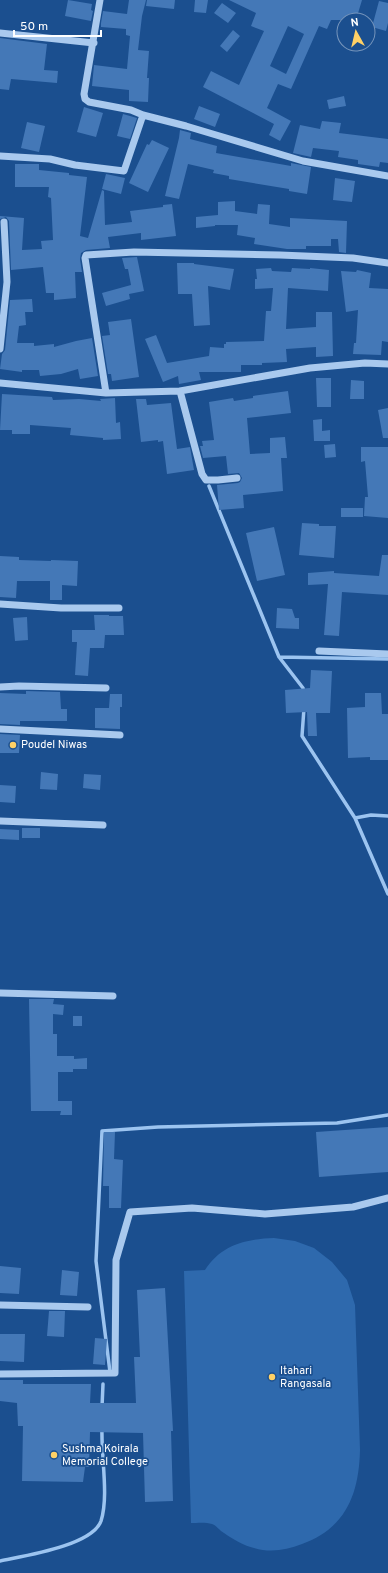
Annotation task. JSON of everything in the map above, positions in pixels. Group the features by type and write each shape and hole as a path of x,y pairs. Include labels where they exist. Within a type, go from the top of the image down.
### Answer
{"street":[{"path":"100,0 94,43 84,94 85,99 89,102 131,110 143,115 186,126 303,161 388,176"},
{"path":"0,33 94,43"},
{"path":"0,156 50,159 76,165 124,172 143,115"},
{"path":"0,349 7,282 4,222"},
{"path":"106,393 84,258 86,255 134,252 280,255 353,258 388,263"},
{"path":"0,383 106,393 180,391 310,368 388,364"},
{"path":"180,391 202,474 206,480 237,478"},
{"path":"0,604 61,608 119,608"},
{"path":"319,651 388,654"},
{"path":"0,687 106,688"},
{"path":"0,728 120,735"},
{"path":"0,821 103,825"},
{"path":"0,993 113,996"},
{"path":"0,1374 115,1373 116,1260 130,1212 192,1208 265,1214 353,1207 388,1198"},
{"path":"0,1305 88,1307"}],"shaded area":[{"name":"Itahari Rangasala","path":"274,1238 295,1241 314,1248 332,1262 347,1280 355,1305 360,1450 357,1481 353,1495 347,1508 339,1519 329,1529 317,1537 296,1546 272,1551 260,1550 243,1544 212,1524 191,1523 184,1271 205,1270 211,1261 226,1249 235,1245 254,1240"}],"building":[{"path":"68,0 92,4 91,10 93,11 91,21 65,16"},
{"path":"129,0 146,0 142,16 138,50 149,51 147,78 149,78 148,102 129,101 129,90 92,86 94,65 127,69 130,36 126,35 126,29 101,27 101,23 103,11 127,14"},
{"path":"147,0 175,0 174,9 146,6"},
{"path":"195,0 208,0 206,13 194,12"},
{"path":"229,0 362,0 358,12 336,12 336,20 331,20 327,29 319,26 291,89 278,84 267,108 291,121 280,141 269,135 274,124 203,87 211,71 239,85 264,31 251,26 256,13","holes":["288,26 304,34 286,74 270,66"]},
{"path":"379,1 388,3 388,23 386,31 376,28 376,12"},
{"path":"222,3 236,13 228,23 214,13"},
{"path":"233,30 240,36 227,52 220,46"},
{"path":"0,38 47,44 44,70 58,71 57,83 11,79 9,90 0,89"},
{"path":"344,96 346,106 329,109 327,100"},
{"path":"199,106 220,114 215,127 194,119"},
{"path":"84,107 103,113 96,137 77,132"},
{"path":"123,114 137,118 130,139 117,136"},
{"path":"322,121 341,123 339,133 388,139 388,163 380,162 379,167 358,164 358,160 338,157 339,151 313,148 311,157 293,153 300,125 320,129"},
{"path":"27,122 45,126 39,152 21,148"},
{"path":"180,130 191,133 190,139 217,146 216,153 291,166 291,163 311,167 307,194 289,191 289,189 229,179 229,176 213,173 214,170 188,164 179,199 165,196"},
{"path":"152,140 169,148 148,192 129,183 147,144 149,145"},
{"path":"15,164 39,164 39,170 69,173 69,175 87,177 80,236 88,238 102,190 104,191 105,225 132,222 130,211 163,207 163,205 172,204 176,236 141,240 141,233 108,237 110,248 86,250 81,253 80,259 82,272 75,272 76,298 54,300 54,293 46,293 43,267 11,270 9,221 6,217 0,219 0,216 24,218 22,250 42,249 41,241 53,240 51,198 48,197 49,187 15,187"},
{"path":"106,174 125,178 121,194 102,189"},
{"path":"335,178 355,181 352,202 333,200"},
{"path":"235,201 235,211 257,214 258,204 270,205 269,224 290,227 290,218 347,221 346,253 339,252 338,239 331,239 331,246 306,246 306,249 287,249 254,244 255,238 237,235 238,225 215,225 196,228 196,217 218,215 218,202"},
{"path":"137,257 144,291 129,294 130,299 106,306 102,293 131,285 128,269 125,269 122,258"},
{"path":"177,263 194,263 234,269 230,290 208,286 210,325 194,326 192,294 178,294"},
{"path":"271,268 272,271 291,272 292,268 329,270 328,291 288,288 286,329 316,327 316,312 332,312 333,356 316,357 316,347 286,349 287,362 262,363 262,365 241,365 241,372 199,372 201,380 179,384 178,376 163,382 145,339 156,335 167,363 209,356 210,347 224,348 224,344 226,344 226,342 264,341 266,311 271,311 273,288 255,289 255,279 257,279 256,269"},
{"path":"357,270 371,273 369,288 388,289 388,342 382,341 381,355 353,354 354,343 356,343 358,310 346,312 341,271 356,272"},
{"path":"32,299 33,312 25,312 26,325 19,326 17,343 34,343 34,346 54,344 54,347 92,338 98,376 80,379 78,369 61,374 40,376 39,370 22,370 22,372 0,369 2,354 5,350 10,300"},
{"path":"131,319 139,377 112,381 111,374 108,374 102,336 110,335 108,322"},
{"path":"316,378 331,378 331,407 317,407"},
{"path":"351,380 364,381 364,399 350,399"},
{"path":"288,391 291,413 247,418 250,454 270,453 270,438 285,437 287,458 281,458 283,491 243,495 244,508 219,510 217,485 238,483 242,478 239,473 228,474 226,456 203,458 200,446 203,446 202,441 214,440 209,402 233,398 234,401 253,398 253,396"},
{"path":"2,394 52,397 53,400 79,399 101,401 100,399 115,398 116,423 120,422 121,439 103,440 103,438 70,435 71,428 30,425 30,434 12,434 12,430 0,430"},
{"path":"136,399 146,399 147,405 171,403 177,449 190,447 194,470 167,474 163,441 158,442 158,440 141,442"},
{"path":"388,408 388,438 383,438 378,410"},
{"path":"322,419 322,431 330,430 330,441 314,441 313,420"},
{"path":"335,444 336,457 325,458 324,445"},
{"path":"361,447 388,447 388,518 364,516 365,497 368,497 365,461 361,462"},
{"path":"341,508 363,508 363,517 341,517"},
{"path":"302,523 319,524 319,526 336,526 334,558 299,555"},
{"path":"274,527 285,575 257,581 246,533"},
{"path":"382,555 388,555 388,595 342,592 339,636 324,635 328,584 308,585 308,573 334,571 334,573 379,576"},
{"path":"0,556 19,557 19,560 78,561 77,586 62,585 62,600 50,600 50,581 17,581 16,598 0,597"},
{"path":"277,608 292,609 295,618 299,618 299,629 276,628"},
{"path":"94,615 123,616 124,635 105,635 104,648 90,648 88,676 75,675 77,642 72,642 72,630 95,630"},
{"path":"27,617 28,640 15,641 13,618"},
{"path":"311,670 332,671 330,713 316,713 317,736 308,736 307,712 286,713 285,690 310,688"},
{"path":"26,691 60,692 61,709 67,709 67,721 20,721 20,725 0,724 0,693 26,694"},
{"path":"365,693 381,693 382,714 388,714 388,760 370,760 370,757 348,758 347,708 365,707"},
{"path":"110,694 122,694 122,707 120,707 120,729 95,728 95,708 109,708"},
{"path":"0,734 20,735 19,753 0,753"},
{"path":"41,772 58,774 57,790 40,789"},
{"path":"84,774 101,775 100,790 83,788"},
{"path":"0,785 16,786 15,803 0,802"},
{"path":"22,828 40,828 40,838 22,838"},
{"path":"0,829 19,830 19,840 0,839"},
{"path":"29,999 54,999 53,1004 64,1005 63,1015 53,1014 53,1034 57,1034 57,1056 74,1056 74,1059 87,1058 87,1069 73,1069 73,1072 58,1072 58,1101 72,1101 72,1115 60,1115 61,1111 31,1111"},
{"path":"73,1016 82,1016 82,1026 73,1026"},
{"path":"388,1127 388,1172 319,1177 316,1132"},
{"path":"104,1132 115,1132 114,1159 123,1160 121,1208 109,1208 109,1186 103,1186"},
{"path":"0,1266 21,1268 19,1294 0,1293"},
{"path":"62,1270 79,1272 77,1296 60,1295"},
{"path":"165,1288 173,1431 171,1431 173,1501 145,1502 143,1433 90,1432 89,1467 85,1467 83,1482 22,1481 23,1426 18,1426 17,1403 0,1401 0,1380 23,1380 23,1384 91,1384 90,1403 136,1403 134,1357 140,1357 137,1290"},
{"path":"49,1311 65,1311 64,1337 47,1336"},
{"path":"0,1334 25,1334 24,1362 0,1361"},
{"path":"95,1338 107,1339 105,1365 93,1364"}],"waterway":[{"path":"209,486 279,657 303,688 304,693"},
{"path":"279,657 388,659"},
{"path":"304,708 302,736 355,818 388,894"},
{"path":"355,818 371,815 388,816"},
{"path":"110,1372 96,1261 102,1131 158,1127 337,1123 388,1115"},
{"path":"102,1407 103,1384"},
{"path":"0,1561 40,1553 56,1548 85,1537 95,1530 101,1521 105,1488 102,1429"}],"place":[{"name":"Poudel Niwas","path":"13,745"},
{"name":"Itahari Rangasala","path":"272,1377"},
{"name":"Sushma Koirala Memorial College","path":"54,1455"}]}
